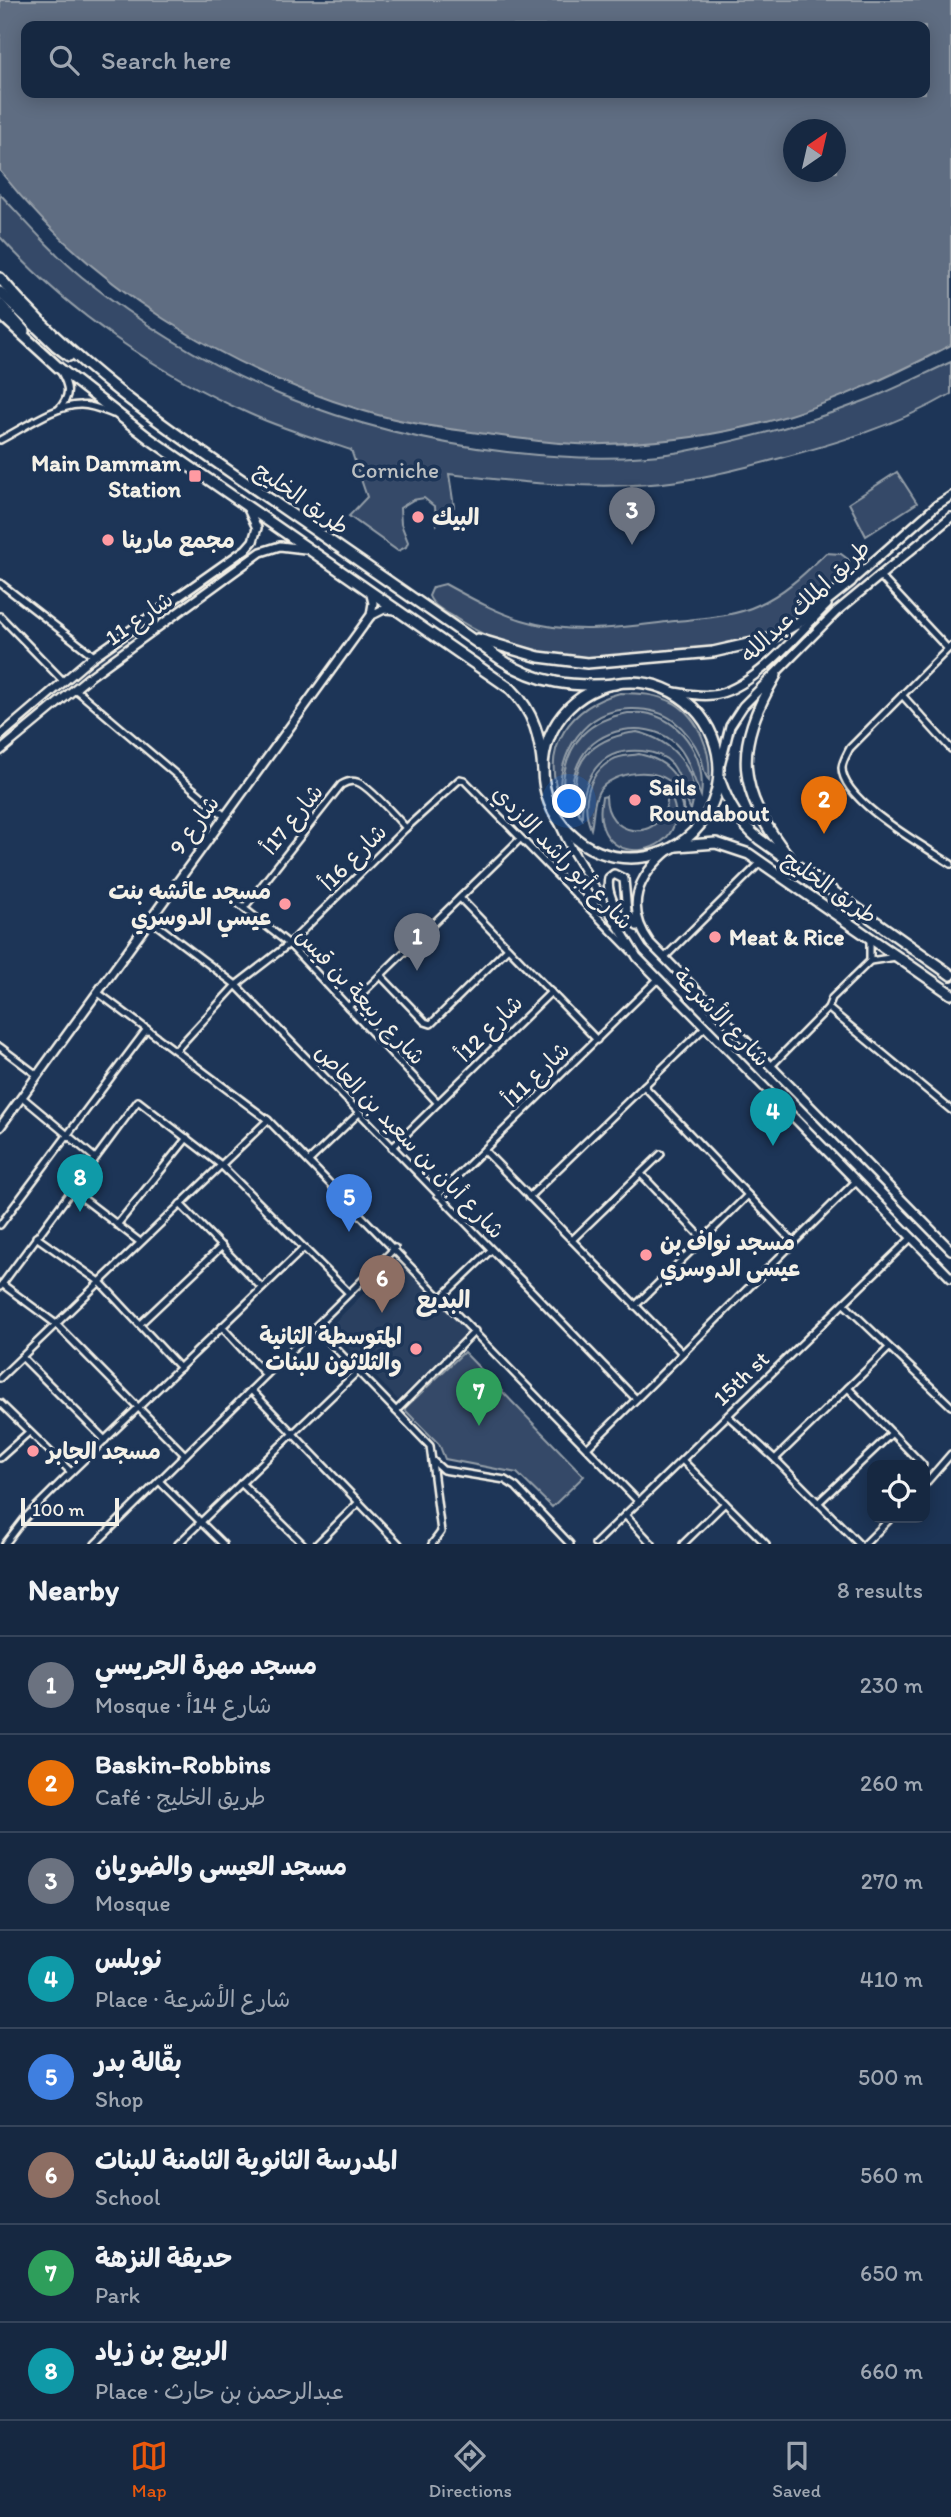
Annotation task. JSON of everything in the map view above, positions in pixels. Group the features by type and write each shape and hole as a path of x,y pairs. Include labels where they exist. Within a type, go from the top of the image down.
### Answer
{"main road":[{"name":"طريق الخليج","path":"0,278 54,336 119,392 516,670 545,682 576,686 615,684"},
{"path":"0,292 56,346 119,392"},
{"path":"0,304 40,350"},
{"name":"طريق الخليج","path":"0,314 59,368 119,416 500,681 519,697 538,731 543,770"},
{"path":"460,631 517,652 558,661 608,663 713,652 770,639 799,624 851,581"},
{"path":"776,675 759,706 751,729 746,759 747,775 760,816 794,863"},
{"path":"636,683 669,691 691,706 706,725 715,746 718,774 714,801 695,831 673,848 645,857 618,858 588,847 567,832 547,796 543,770 548,743 566,712 583,697 615,684 636,683"},
{"name":"طريق الخليج","path":"718,774 727,801 745,827 866,917 951,975"},
{"name":"طريق الخليج","path":"673,848 716,843 740,850 951,994"}],"street":[{"path":"59,368 69,392 59,409"},
{"path":"0,440 59,409 82,405 119,416"},
{"name":"طريق الملك عبدالله","path":"669,691 701,696 714,695 725,693 746,682 851,581 937,505 951,496"},
{"name":"شارع 11","path":"0,736 94,656 246,549 253,541 257,528 243,503"},
{"name":"طريق الملك عبدالله","path":"718,774 723,746 734,717 836,612 951,517"},
{"name":"شارع 11","path":"0,751 75,689 268,549 287,546 312,551"},
{"path":"880,576 949,647 850,748 841,766 846,787 866,807 951,864"},
{"path":"0,583 94,656"},
{"path":"370,591 373,603 371,615"},
{"path":"181,596 189,607"},
{"path":"371,615 384,610 397,610"},
{"name":"شارع 9","path":"0,1127 371,615"},
{"path":"0,616 64,682"},
{"path":"75,689 225,816"},
{"path":"902,695 951,749"},
{"name":"شارع 16أ","path":"176,1051 236,985 289,944 456,781 460,779 465,782"},
{"name":"شارع 17أ","path":"244,908 341,785 347,782 354,781 363,785 406,828"},
{"name":"شارع أبو راشد الازدي","path":"465,782 637,957"},
{"name":"شارع الأشرعة","path":"557,818 572,850 637,957 951,1278"},
{"path":"348,1007 520,839"},
{"path":"640,929 636,908 641,882 651,867 673,848"},
{"path":"664,958 761,862"},
{"name":"شارع الأشرعة","path":"622,932 620,918 607,884 608,878 614,874 624,879 627,912 650,943 951,1250"},
{"name":"شارع ربيعة بن قيس","path":"222,891 289,944 438,1103"},
{"path":"460,898 597,1040"},
{"name":"شارع أبان بن سعيد بن العاص","path":"149,919 236,985 636,1399"},
{"path":"870,938 870,961"},
{"path":"381,976 429,1024 508,948"},
{"path":"771,1066 828,1008 832,998 870,961 896,957"},
{"name":"شارع 11أ","path":"438,1195 658,979"},
{"path":"96,991 268,1121 395,1248 639,1502"},
{"name":"شارع 12أ","path":"392,1148 551,992"},
{"path":"828,1008 951,1110"},
{"path":"529,1196 705,1027"},
{"path":"0,1225 147,1029"},
{"path":"0,1047 37,1075"},
{"path":"644,1086 793,1242"},
{"path":"22,1097 95,1158"},
{"path":"185,1455 56,1324 1,1285 138,1101 221,1165 349,1293"},
{"path":"309,1161 359,1113"},
{"path":"0,1378 268,1121"},
{"path":"117,1225 187,1138"},
{"path":"484,1150 681,1353"},
{"path":"572,1240 661,1154"},
{"path":"641,1174 703,1239"},
{"path":"587,1448 856,1181"},
{"path":"72,1190 140,1242"},
{"path":"635,1306 748,1195"},
{"path":"180,1204 262,1288"},
{"path":"36,1237 100,1282 180,1367"},
{"name":"15th st","path":"595,1544 912,1237"},
{"path":"140,1324 222,1246"},
{"path":"5,1544 25,1518 71,1472 304,1248"},
{"path":"94,1544 395,1248"},
{"path":"442,1297 491,1250"},
{"path":"0,1269 8,1275"},
{"path":"844,1304 951,1406"},
{"path":"222,1327 266,1375"},
{"path":"315,1327 430,1446 441,1532 432,1544"},
{"path":"396,1411 475,1331"},
{"path":"775,1459 889,1348"},
{"path":"22,1357 105,1440"},
{"path":"178,1544 358,1371"},
{"path":"848,1388 918,1460"},
{"path":"251,1390 399,1544"},
{"path":"0,1403 71,1472"},
{"path":"728,1416 859,1544"},
{"path":"0,1458 29,1432"},
{"path":"818,1503 892,1433"},
{"path":"930,1479 951,1454"},
{"path":"432,1460 443,1470 505,1480 570,1544"},
{"path":"682,1460 765,1544"},
{"path":"930,1473 933,1476"},
{"path":"159,1481 223,1544"},
{"path":"241,1483 303,1544"},
{"path":"317,1544 359,1502"},
{"path":"683,1544 725,1503"},
{"path":"625,1514 652,1544"},
{"path":"865,1544 886,1523"}],"shaded area":[{"path":"0,0 951,0 951,345 875,382 767,422 690,437 577,444 521,439 380,416 312,393 211,347 118,287 76,252 36,213 0,171"},
{"path":"397,1260 468,1332 398,1400 329,1328"}],"green space":[{"name":"Corniche","path":"0,194 50,248 82,277 130,313 179,344 229,372 281,395 390,431 507,452 616,458 681,452 774,431 875,397 951,362 951,394 909,415 844,440 746,467 683,480 651,484 575,485 449,474 454,507 448,509 437,524 435,507 424,498 413,500 400,508 401,524 408,542 406,547 398,551 349,516 367,497 351,450 300,434 215,398 148,360 116,338 55,291 0,237"},
{"path":"897,472 917,503 866,536 849,503"},
{"path":"826,553 841,554 849,560 849,569 804,613 782,626 754,637 693,650 611,657 559,656 533,652 483,634 441,609 429,596 433,587 445,584 502,613 541,625 579,629 637,626 718,616 748,609 786,589"},
{"path":"620,693 661,698 683,709 697,727 706,747 709,780 695,745 674,721 649,710 616,711 600,716 577,737 563,765 560,798 554,762 564,731 574,718 587,708"},
{"path":"628,713 647,713 663,719 683,735 697,757 702,783 701,796 686,758 677,745 648,730 622,730 598,740 581,758 572,783 570,810 563,781 571,751 583,734 598,723"},
{"path":"637,732 662,742 681,759 692,782 691,810 678,775 669,761 651,752 627,751 614,754 596,768 585,791 582,818 574,793 577,774 584,758 606,740"},
{"path":"639,754 662,763 675,776 682,795 685,818 676,790 667,779 658,775 636,773 614,779 599,791 591,829 587,800 588,791 597,773 615,758"},
{"path":"667,790 675,812 672,830 660,843 644,849 626,849 611,841 602,824 602,797 606,796 608,810 622,827 643,830 661,818 667,805"},
{"path":"464,1352 584,1476 552,1507 517,1473 445,1459 439,1444 404,1409"}],"place":[{"name":"Main Dammam Station","path":"195,476"},
{"name":"البيك","path":"418,517"},
{"name":"مجمع مارينا","path":"108,540"},
{"name":"مسجد العيسى والضويان","path":"632,545"},
{"name":"Sails Roundabout","path":"635,800"},
{"name":"Baskin-Robbins","path":"824,834"},
{"name":"مسجد عائشه بنت عيسي الدوسري","path":"285,904"},
{"name":"Meat & Rice","path":"715,937"},
{"name":"مسجد مهرة الجريسي","path":"417,971"},
{"name":"نوبلس","path":"773,1146"},
{"name":"الربيع بن زياد","path":"80,1212"},
{"name":"بقّالة بدر","path":"349,1232"},
{"name":"مسجد نواف بن عيسى الدوسري","path":"646,1255"},
{"name":"المدرسة الثانوية الثامنة للبنات","path":"382,1313"},
{"name":"المتوسطة الثانية والثلاثون للبنات","path":"416,1349"},
{"name":"حديقة النزهة","path":"479,1426"},
{"name":"مسجد الجابر","path":"33,1451"}],"district":[{"name":"البديع","path":"443,1300"}]}
